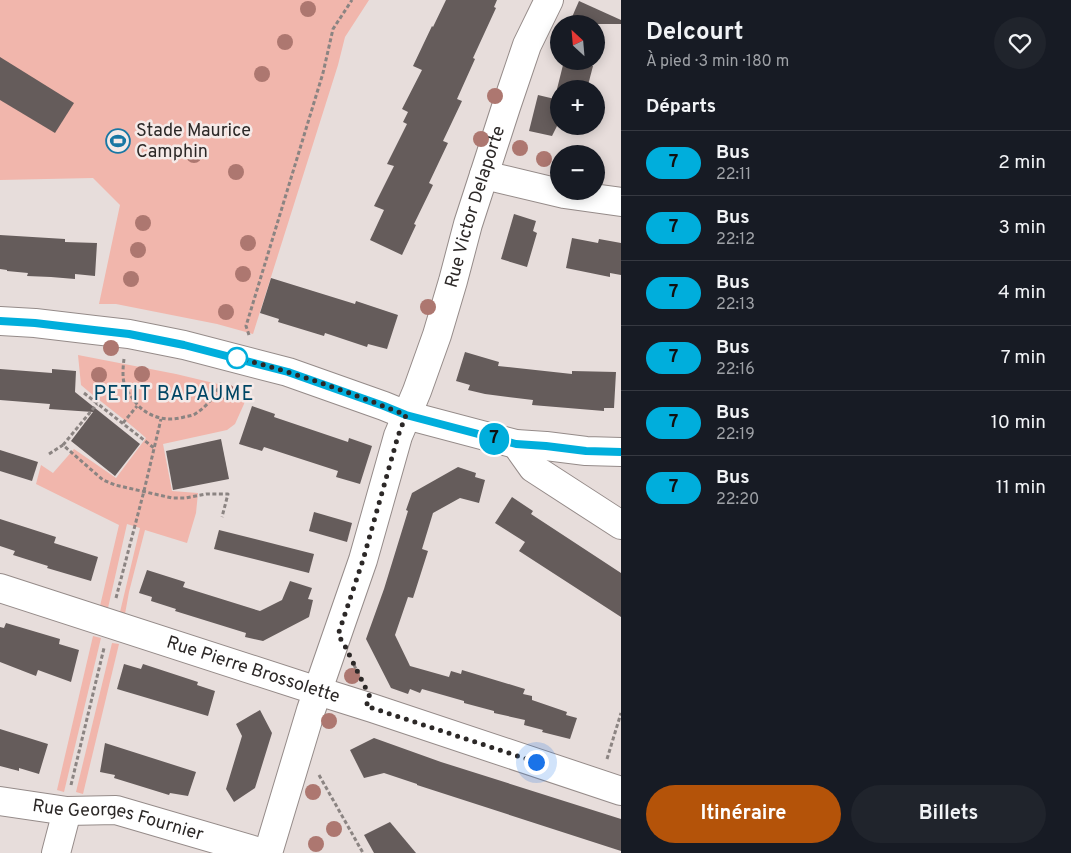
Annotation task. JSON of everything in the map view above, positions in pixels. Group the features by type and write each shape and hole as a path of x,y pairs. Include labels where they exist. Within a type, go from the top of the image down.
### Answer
{"street":[{"name":"Rue Victor Delaporte","path":"268,853 318,691 363,560 398,436 417,391 437,335 468,224 526,45 549,0"},
{"path":"484,175 564,194 621,202"},
{"path":"0,321 35,323 129,334 184,345 297,375 406,415 516,444 586,451 621,452"},
{"path":"516,444 533,468 621,524"},
{"name":"Rue Pierre Brossolette","path":"0,588 611,787"},
{"name":"Rue Georges Fournier","path":"0,801 66,812 116,810 263,853"},
{"path":"56,853 66,812"}],"path":[{"path":"259,364 265,343 250,338 246,326 323,73 333,29 352,0"},
{"path":"129,334 123,366 124,386 138,406 149,415 161,419 179,419 195,414 215,395 222,379"},
{"path":"84,393 154,448"},
{"path":"48,454 63,445 97,404"},
{"path":"123,424 138,406"},
{"path":"63,445 103,480 115,485 172,498 185,498 206,494 228,494 222,517"},
{"path":"338,635 370,697 366,706"},
{"path":"611,787 621,713"},
{"path":"302,743 363,853"}],"shaded area":[{"name":"Stade Maurice Camphin","path":"0,0 369,0 345,37 338,65 253,334 217,324 116,304 99,304 120,205 93,178 0,180"},
{"path":"78,355 176,374 247,391 244,404 235,424 227,430 163,444 172,491 198,493 196,513 187,543 145,530 125,614 120,612 140,528 127,524 108,608 100,606 119,525 36,484 41,465 53,473 74,449 116,478 146,438 81,385"},
{"path":"93,636 101,638 64,792 57,790"},
{"path":"112,643 119,644 83,794 76,792"}],"building":[{"path":"446,0 497,0 494,7 496,8 457,99 462,101 443,141 448,143 429,183 433,185 414,224 416,225 402,255 370,240 384,210 374,206 394,166 387,164 407,124 403,122 408,112 402,109 422,70 413,66"},
{"path":"579,1 621,20 621,24 605,24 605,15 573,15"},
{"path":"0,57 74,103 55,133 0,100"},
{"path":"562,70 592,70 589,80 559,80"},
{"path":"538,95 550,98 550,135 552,136 529,131"},
{"path":"514,214 536,221 533,231 537,233 527,267 501,259"},
{"path":"0,235 65,239 65,242 97,243 95,276 75,274 75,279 27,276 28,273 0,269"},
{"path":"572,238 598,243 599,239 621,243 621,275 610,273 610,277 566,268"},
{"path":"271,278 355,304 356,301 398,315 387,349 368,344 367,347 325,333 324,336 278,322 279,319 260,313"},
{"path":"465,352 499,362 498,366 572,374 572,371 616,372 614,408 604,408 604,411 532,405 533,400 468,390 470,385 456,381"},
{"path":"0,369 52,373 52,369 76,371 75,392 140,444 115,476 71,441 93,412 49,409 50,404 0,400"},
{"path":"252,406 275,414 274,417 348,442 349,438 372,446 360,484 336,477 338,471 264,447 262,451 239,444"},
{"path":"221,439 229,479 173,490 166,451"},
{"path":"0,450 38,462 32,481 0,471"},
{"path":"458,467 476,473 475,477 485,480 479,503 460,498 433,513 422,549 428,551 413,598 408,597 395,635 410,666 449,677 451,671 461,674 462,670 525,689 523,694 532,696 532,700 567,712 566,715 577,718 570,739 524,725 525,720 494,713 494,711 464,703 464,701 422,689 420,693 410,689 408,694 391,688 366,639 384,589 412,493"},
{"path":"512,497 533,511 531,514 621,573 621,617 519,551 525,542 495,523"},
{"path":"314,512 352,523 347,542 309,531"},
{"path":"0,519 56,537 54,543 98,557 91,581 47,568 48,566 13,555 15,551 0,546"},
{"path":"219,530 314,554 309,573 214,549"},
{"path":"147,570 185,582 183,587 260,611 282,600 290,581 312,588 308,599 313,600 309,617 263,641 245,637 246,633 175,611 176,609 151,601 152,597 139,593"},
{"path":"6,623 60,639 59,644 79,650 71,682 38,670 36,676 0,662 0,627 4,628"},
{"path":"124,664 141,669 143,664 198,682 197,685 215,691 208,716 117,689"},
{"path":"260,710 272,733 255,788 234,802 226,789 242,736 236,724"},
{"path":"0,729 48,744 39,774 19,768 19,771 0,766"},
{"path":"374,738 441,762 621,819 621,851 384,773 364,778 350,750"},
{"path":"105,743 196,772 188,796 170,793 169,795 114,778 115,775 100,772"},
{"path":"390,822 416,853 374,853 364,835"}],"bus line":[{"name":"7","path":"0,321 35,323 129,334 184,345 288,372 406,415 516,444 586,451 621,452"}],"place":[{"name":"Stade Maurice Camphin","path":"118,141"}],"district":[{"name":"PETIT BAPAUME","path":"174,395"}],"route":[{"path":"237,358 288,372 406,415 398,436 363,560 338,635 370,697 366,706 536,762"}]}
